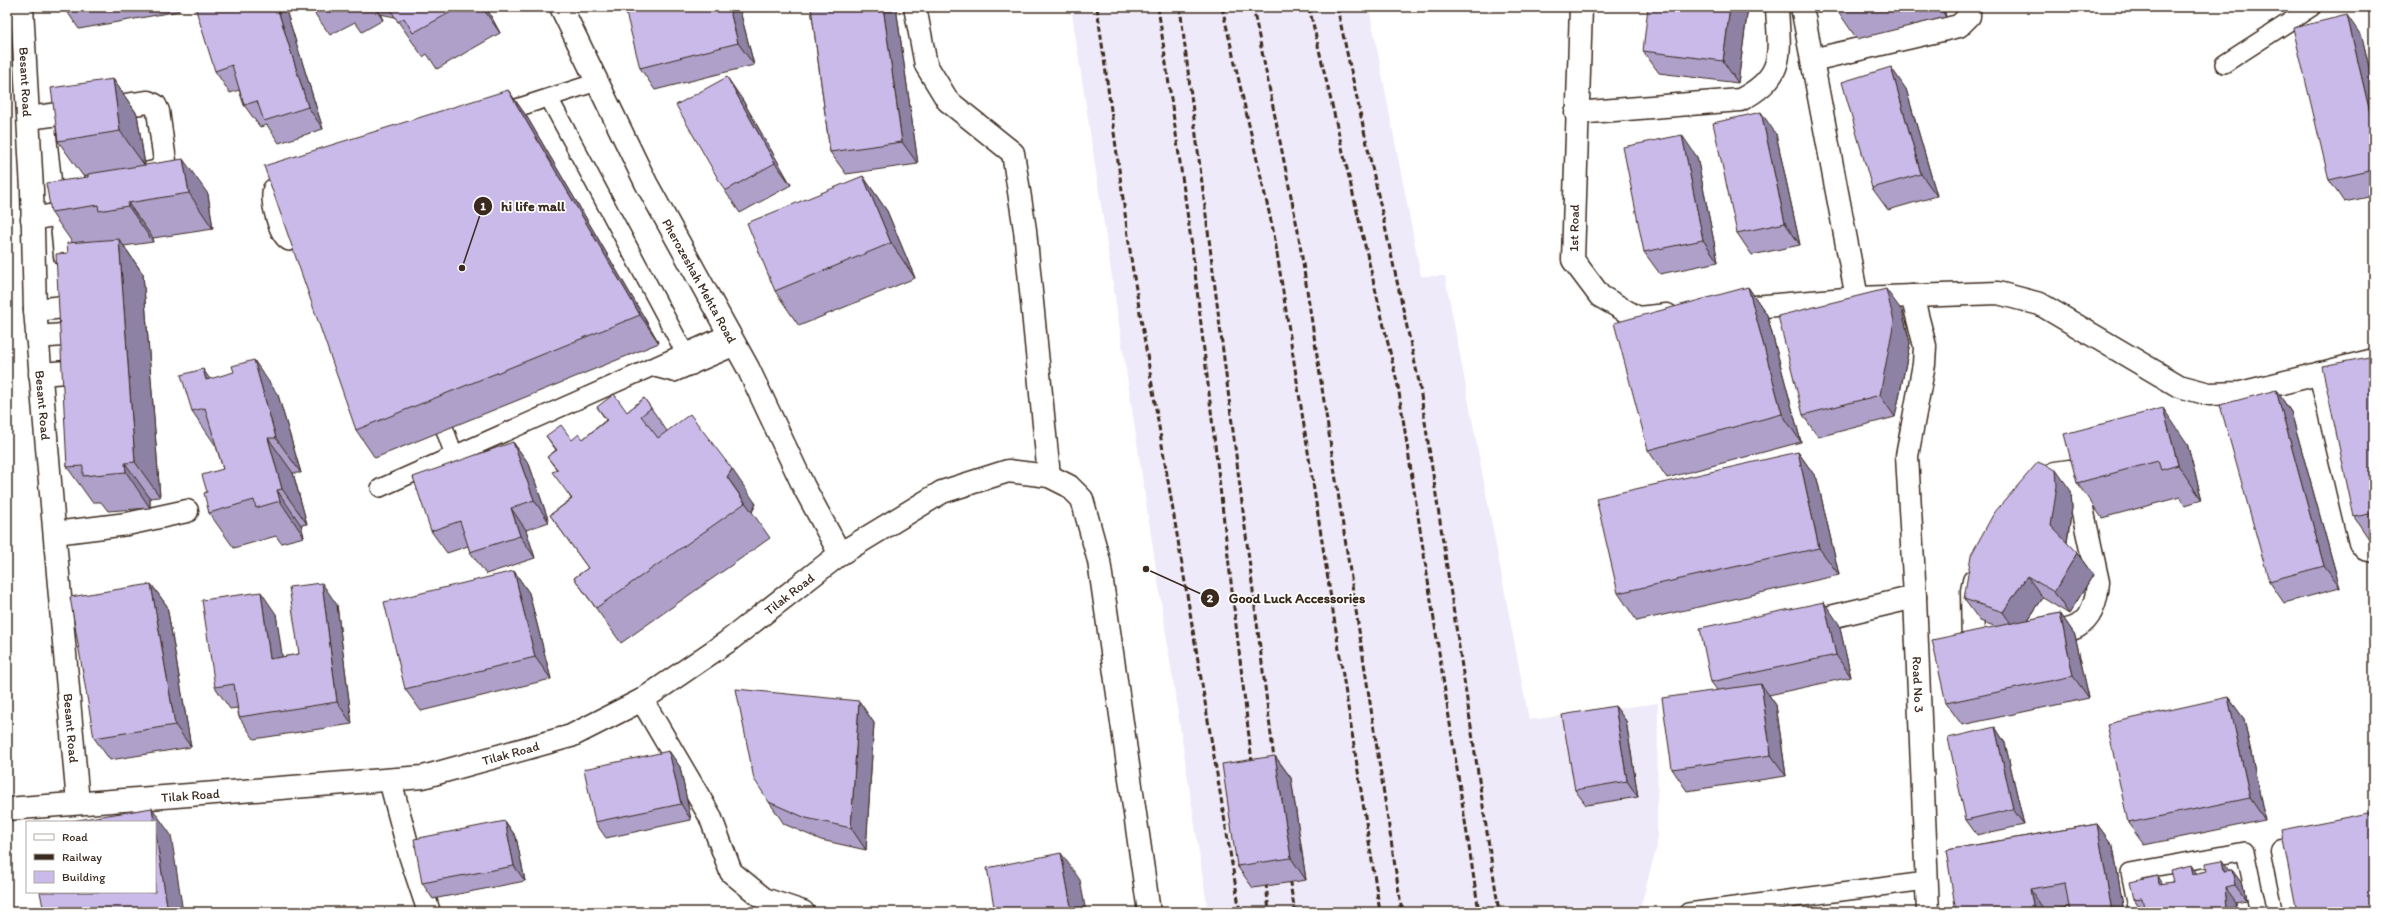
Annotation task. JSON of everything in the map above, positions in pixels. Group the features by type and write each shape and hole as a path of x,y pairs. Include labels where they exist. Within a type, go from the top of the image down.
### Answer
{"street":[{"name":"Besant Road","path":"22,7 29,118 32,219 35,262 35,310 78,803"},
{"name":"Pherozeshah Mehta Road","path":"561,7 646,183 733,339 804,487 840,554"},
{"path":"915,7 926,65 948,101 1013,153 1025,230 1049,476"},
{"name":"1st Road","path":"1581,7 1576,113 1573,260 1600,296 1638,318 1685,313"},
{"path":"1576,113 1740,100 1758,91 1770,78 1779,58 1777,7"},
{"path":"1802,7 1857,298"},
{"path":"1812,60 1959,26 1969,16 1970,7"},
{"path":"29,118 148,102 155,105 158,111 165,161 159,171 121,178"},
{"path":"66,114 74,184"},
{"path":"32,190 98,181"},
{"path":"32,219 99,208"},
{"path":"35,262 69,256 61,214"},
{"path":"1709,311 1857,298 1998,293 2040,304 2179,386 2209,394 2241,393 2374,360"},
{"name":"Road No 3","path":"1912,296 1924,346 1924,364 1907,456 1915,597 1928,912"},
{"path":"35,310 69,306 76,371 40,374"},
{"path":"37,337 72,335"},
{"path":"2320,373 2360,543 2365,549 2374,551"},
{"name":"Tilak Road","path":"7,809 423,777 571,736 642,700 727,642 840,554 942,492 1008,471 1049,476 1069,486 1082,499 1099,560 1150,912"},
{"path":"2018,638 2077,626 2091,611 2097,599 2098,582 2075,476 2069,471 2055,473 2022,508"},
{"path":"55,533 127,524 187,511"},
{"path":"1956,651 1972,591 1983,560"},
{"path":"1789,627 1915,597"},
{"path":"1917,659 1995,643"},
{"path":"642,700 710,816 731,872 764,899 803,912"},
{"path":"390,780 410,855 429,912"},
{"path":"2282,850 2295,912"}],"lane":[{"path":"2224,64 2312,7"},
{"path":"486,118 597,82"},
{"path":"549,98 688,359"},
{"path":"295,240 289,242 281,236 270,193 272,188 278,183 308,174"},
{"path":"380,488 651,367 688,359 733,339"},
{"path":"445,430 454,455"},
{"path":"2138,912 2130,872 2245,851 2258,912"},
{"path":"1688,912 1926,881"}],"shaded area":[{"path":"1071,7 1369,7 1421,276 1445,276 1529,720 1658,703 1657,846 1639,912 1208,912"}],"building":[{"path":"195,7 277,7 308,107 264,121 257,101 244,105 232,65 215,71"},
{"path":"389,7 460,7 413,33 404,18 398,22"},
{"path":"633,7 729,7 738,43 640,68 625,9"},
{"path":"811,7 883,7 902,142 830,152"},
{"path":"1648,7 1730,7 1723,61 1643,51"},
{"path":"2347,15 2374,130 2374,170 2329,180 2293,28"},
{"path":"1891,67 1921,174 1872,188 1842,82"},
{"path":"727,77 775,163 725,191 676,105"},
{"path":"113,79 120,131 58,141 51,88"},
{"path":"508,90 640,315 356,430 264,166"},
{"path":"1761,112 1785,223 1737,233 1713,123"},
{"path":"1682,135 1703,240 1644,252 1623,147"},
{"path":"183,159 189,193 128,203 128,206 99,211 98,205 51,212 46,183 88,177 88,174"},
{"path":"863,176 891,243 775,291 747,223"},
{"path":"119,239 135,462 125,463 126,472 83,476 83,466 67,467 56,254 68,253 67,243"},
{"path":"1748,287 1782,414 1648,450 1614,323"},
{"path":"1886,289 1894,321 1880,395 1803,415 1778,316"},
{"path":"2374,356 2374,513 2354,517 2322,366"},
{"path":"254,360 276,438 268,438 282,489 277,490 280,501 256,508 254,500 209,513 204,493 207,492 202,475 223,469 205,408 192,411 181,375 203,369 206,380 234,372 232,366"},
{"path":"2276,390 2324,566 2269,581 2220,405"},
{"path":"614,394 627,412 644,398 651,408 641,416 658,438 690,414 732,469 727,477 745,503 596,608 574,578 588,568 550,515 572,499 552,472 558,470 547,457 557,450 546,436 561,425 572,440 579,434 583,439 607,420 597,407"},
{"path":"2163,408 2178,465 2161,470 2158,461 2077,483 2064,434"},
{"path":"513,442 534,500 511,508 520,536 470,552 460,521 431,531 413,477"},
{"path":"1798,452 1819,548 1618,593 1596,498"},
{"path":"2038,462 2056,470 2057,486 2051,526 2077,553 2054,592 2027,576 2003,612 1964,599 1971,555 1994,513"},
{"path":"514,571 535,657 405,689 384,602"},
{"path":"322,583 337,702 239,717 234,684 215,687 202,600 261,592 270,659 299,654 289,587"},
{"path":"151,584 175,725 94,738 70,597"},
{"path":"1824,602 1836,655 1711,682 1700,628"},
{"path":"2060,613 2073,676 1946,703 1932,640"},
{"path":"1761,684 1771,755 1672,769 1662,698"},
{"path":"736,689 859,701 851,828 806,818 769,802 754,779"},
{"path":"2228,697 2250,798 2128,823 2107,724"},
{"path":"1615,706 1627,781 1575,790 1562,715"},
{"path":"1995,727 2013,809 1966,820 1948,738"},
{"path":"669,751 681,804 595,822 584,769"},
{"path":"1275,756 1291,858 1237,866 1222,764"},
{"path":"152,808 154,821 71,821"},
{"path":"2374,812 2374,912 2297,912 2281,830"},
{"path":"505,821 514,866 422,883 414,839"},
{"path":"2097,824 2112,912 2070,912 2065,883 2030,889 2034,912 1956,912 1946,850"},
{"path":"156,835 168,912 44,912 40,893 156,893"},
{"path":"1061,853 1072,912 995,912 987,868"},
{"path":"2222,860 2224,871 2232,870 2235,885 2225,887 2227,908 2212,912 2145,912 2142,898 2134,899 2130,882 2158,876 2159,884 2173,882 2170,870 2191,865 2193,874 2207,871 2206,863"}],"railway":[{"path":"1097,7 1132,265 1240,912"},
{"path":"1158,7 1192,247 1253,771"},
{"path":"1180,7 1275,767"},
{"path":"1222,7 1274,234 1380,912"},
{"path":"1253,7 1298,231 1402,912"},
{"path":"1309,7 1398,386 1479,912"},
{"path":"1337,7 1419,382 1499,912"},
{"path":"1288,872 1295,912"},
{"path":"1265,874 1269,912"}],"place":[{"name":"hi life mall","path":"462,268"},
{"name":"Good Luck Accessories","path":"1146,569"}]}
